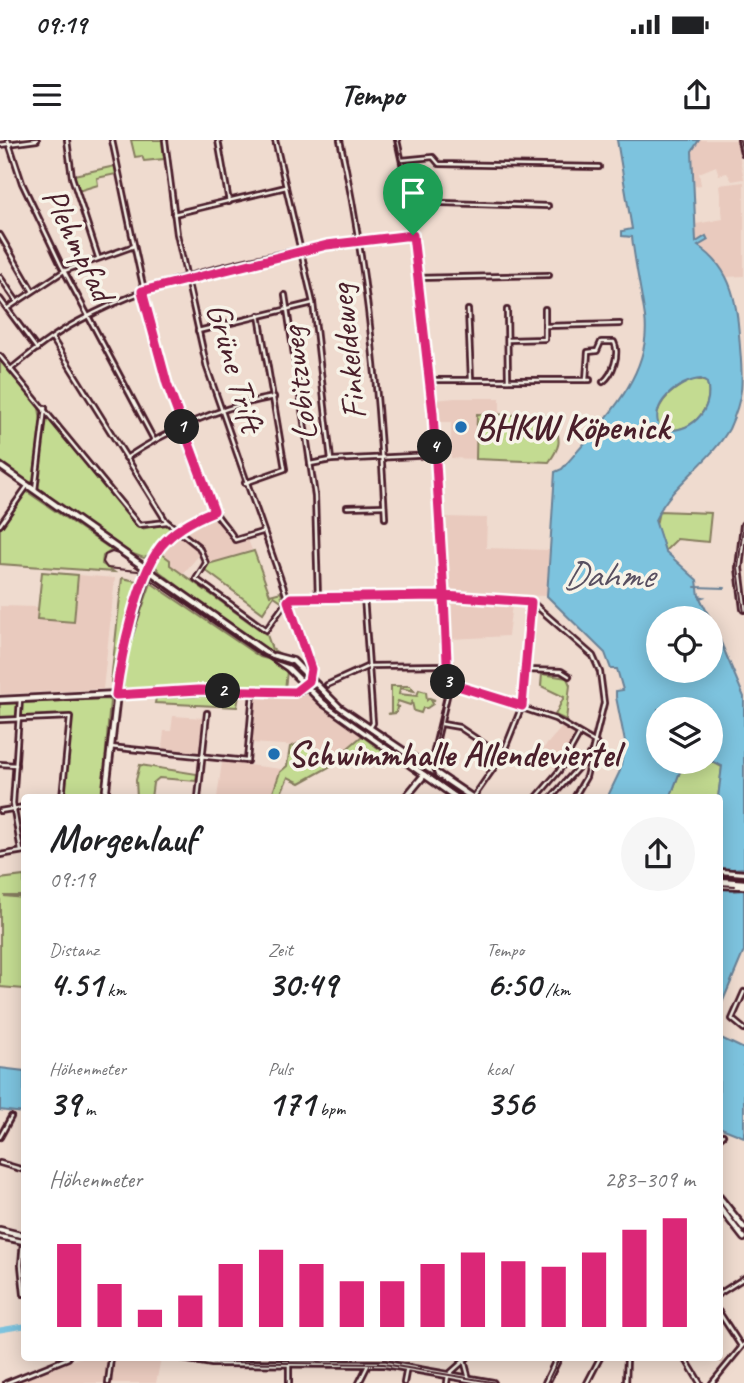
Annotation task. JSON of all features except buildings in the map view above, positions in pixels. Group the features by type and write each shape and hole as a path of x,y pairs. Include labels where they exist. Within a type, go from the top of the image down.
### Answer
{"main road":[{"path":"741,140 744,153"},
{"path":"0,466 244,637 299,677 323,703 451,794"},
{"path":"744,525 738,568 744,609"},
{"path":"105,794 123,649 149,569"},
{"path":"244,637 302,669 338,706 467,794"},
{"path":"0,700 198,690 295,692 306,685 310,677"},
{"path":"408,794 430,768"},
{"path":"723,872 744,874"},
{"path":"723,884 744,884"},
{"path":"723,1202 744,1228"},
{"path":"723,1211 744,1238"},
{"path":"0,1230 21,1238"},
{"path":"0,1236 21,1239"},
{"path":"198,1361 368,1364 407,1367 493,1383"},
{"path":"546,1383 557,1361"}],"street":[{"path":"0,145 37,140"},
{"path":"66,140 74,186 98,257"},
{"path":"112,140 142,291 157,351 214,511 236,541 262,533"},
{"name":"Grüne Trift","path":"165,140 174,214 198,331 220,411 309,660 310,677"},
{"path":"218,140 229,202"},
{"name":"Lobitzweg","path":"275,140 313,303 331,460"},
{"name":"Finkeldeweg","path":"340,140 360,240 383,457 385,518"},
{"path":"397,140 409,201 429,380 448,665 442,724 430,768"},
{"name":"Plehmpfad","path":"9,142 22,184 64,271 154,440"},
{"path":"402,160 433,157 439,164 599,167"},
{"path":"174,214 286,187"},
{"path":"409,201 548,205"},
{"path":"11,369 52,338 142,291 301,250 413,235"},
{"path":"0,236 32,290"},
{"path":"8,308 64,271 134,246"},
{"path":"417,278 549,275"},
{"path":"0,277 17,302"},
{"path":"285,295 316,506 318,597"},
{"path":"0,299 37,349"},
{"path":"198,331 313,303"},
{"path":"508,340 544,340 545,309"},
{"path":"468,310 471,379"},
{"path":"507,310 508,380"},
{"path":"245,483 285,469 259,315"},
{"path":"546,326 620,324"},
{"path":"52,338 167,523 202,554 206,564 196,579 262,628 267,629 294,597 444,596 531,602 588,650 598,665 604,708 586,777 576,794"},
{"path":"429,380 588,381 587,354 597,351 601,342 612,342 617,346 615,356 603,382"},
{"path":"0,356 138,525 167,523"},
{"path":"125,459 182,426 220,411 274,397"},
{"path":"35,491 45,408"},
{"path":"310,464 331,460 435,454"},
{"path":"0,525 28,485"},
{"path":"347,507 384,506"},
{"path":"149,569 160,548 177,530 214,511"},
{"path":"364,596 373,723 370,729"},
{"path":"476,794 502,756 522,706 531,602"},
{"path":"302,669 309,660"},
{"path":"327,685 369,666 448,665"},
{"path":"526,670 561,671 569,676"},
{"path":"448,683 560,721 596,743"},
{"path":"110,747 247,761 253,692"},
{"path":"20,699 14,808 21,841"},
{"path":"198,794 207,713"},
{"path":"0,720 69,717 62,794"},
{"path":"442,724 459,727 502,756"},
{"path":"539,794 559,771 580,734"},
{"path":"554,794 592,752"},
{"path":"0,764 16,765"},
{"path":"0,811 21,807"},
{"path":"0,855 21,851"},
{"path":"744,992 732,1019 744,1029"},
{"path":"0,1137 11,1117"},
{"path":"0,1127 5,1127"},
{"path":"0,1163 21,1169"},
{"path":"723,1291 744,1278"},
{"path":"712,1383 742,1345 723,1318"},
{"path":"6,1383 61,1361"},
{"path":"108,1383 111,1361"},
{"path":"447,1383 448,1375 464,1361"},
{"path":"466,1361 469,1379"},
{"path":"587,1383 598,1361"},
{"path":"626,1383 627,1361"},
{"path":"687,1361 700,1383"},
{"path":"289,1363 289,1383"},
{"path":"359,1383 368,1364"},
{"path":"404,1383 407,1367"}],"shaded area":[{"path":"699,140 736,140 744,179 732,181 727,173 719,175 716,166 699,173 701,185 695,186 692,151"},
{"path":"744,182 744,276 727,277 698,246 700,241 696,243 696,224 723,219 719,185"},
{"path":"500,398 500,414 477,414 476,459 451,458 451,422 438,422 436,400"},
{"path":"212,515 230,531 235,544 248,540 252,550 208,564 202,548 182,531"},
{"path":"443,517 487,518 486,548 549,550 547,596 449,594"},
{"path":"177,534 201,553 182,575 157,558"},
{"path":"42,572 115,578 103,689 0,694 0,606 38,607"},
{"path":"449,601 512,604 508,636 451,639"},
{"path":"306,694 362,736 329,764 299,746 251,743 255,697 294,698"},
{"path":"173,716 204,718 200,752 162,749 164,731 171,731"},
{"path":"563,726 576,734 556,766 540,752"},
{"path":"222,762 281,769 272,794 218,794"},
{"path":"70,1361 108,1361 105,1383 15,1383"},
{"path":"114,1361 160,1361 156,1383 111,1383"}],"green space":[{"path":"131,140 162,140 164,159 144,161 142,156 135,157"},
{"path":"115,166 116,174 97,178 98,185 78,191 74,175"},
{"path":"0,357 38,402 41,420 37,478 30,483 0,463"},
{"path":"695,379 707,382 708,392 707,402 698,419 681,429 661,429 656,421 664,400 675,389"},
{"path":"48,413 141,529 167,524 172,529 151,554 144,558 125,551 38,490 43,418"},
{"path":"477,414 556,416 559,442 554,454 549,462 476,459"},
{"path":"26,491 112,550 103,556 102,564 114,572 0,564 0,527"},
{"path":"659,511 711,513 708,542 677,539 665,551 656,525"},
{"path":"171,539 162,554 170,560 170,565 267,635 272,649 284,656 258,645 160,572 155,566 161,550"},
{"path":"254,551 270,595 281,592 283,602 274,596 263,613 205,570 208,564"},
{"path":"42,572 78,575 74,622 37,619"},
{"path":"122,578 141,582 134,596 115,683 111,682"},
{"path":"151,583 260,657 275,661 287,671 285,689 198,686 123,690 123,663"},
{"path":"542,674 567,678 570,685 566,720 555,715 564,697 541,686"},
{"path":"391,686 410,686 414,691 400,688 399,694 417,696 419,690 426,692 427,700 429,698 435,700 431,700 433,704 423,708 421,713 414,711 412,702 410,705 398,701 396,706 400,707 397,707 396,713 388,714 391,713"},
{"path":"239,696 237,707 155,703 156,698"},
{"path":"110,701 102,794 64,794 72,715 0,719 0,704"},
{"path":"362,736 390,757 370,761 358,751 300,783 288,777 281,794 272,794 280,772 287,766 290,747 306,741 329,764"},
{"path":"140,765 197,774 196,781 159,778 153,783 152,794 137,794 136,780"},
{"path":"679,774 721,774 719,794 672,794"},
{"path":"21,876 21,896 4,896 21,898 21,989 0,987 0,879"}],"water":[{"name":"Dahme","path":"617,140 699,140 692,151 696,242 706,236 708,240 698,246 719,266 735,303 742,370 741,389 729,429 711,453 670,496 655,520 665,551 697,580 699,596 703,597 700,598 704,606 646,606 646,683 723,683 723,647 744,697 744,868 733,869 731,886 735,891 744,890 744,951 723,1001 723,794 718,794 723,774 723,697 646,697 646,774 679,774 672,794 609,794 620,771 625,742 616,697 616,691 623,690 617,669 611,669 605,653 547,596 555,472 562,469 620,400 640,361 645,339 645,317 632,237 622,236 622,231 632,229","holes":["701,379 707,383 707,403 698,419 690,425 681,429 661,429 658,420 661,403 683,384"]},
{"path":"723,1039 744,1049 744,1137 723,1129"},
{"path":"0,1068 21,1071 21,1113 0,1110"}],"waterway":[{"path":"695,587 725,588"},
{"path":"0,1330 21,1326"}],"tram line":[{"path":"396,140 406,182 432,413 448,677 432,768 437,780"},
{"path":"740,140 744,156"},
{"path":"744,519 738,568 744,613"},
{"path":"457,794 332,707 291,666 261,656 138,571 107,568 103,562 105,555 112,552 118,554 260,654 291,664 336,708 459,794"},
{"path":"723,874 744,876"},
{"path":"723,885 735,886"},
{"path":"723,1206 744,1234"},
{"path":"0,1234 21,1238"},
{"path":"204,1361 384,1364 497,1383"},
{"path":"547,1383 558,1361"}],"place":[{"name":"BHKW Köpenick","path":"461,427"},
{"name":"Schwimmhalle Allendeviertel","path":"274,754"}],"route":[{"path":"413,235 344,242 283,254 142,291 167,384 214,511 181,527 164,543 152,561 123,649 116,695 198,690 295,692 309,681 311,669 288,601 291,598 444,596 448,683 522,706 531,602 444,596 433,413 413,235"}]}
